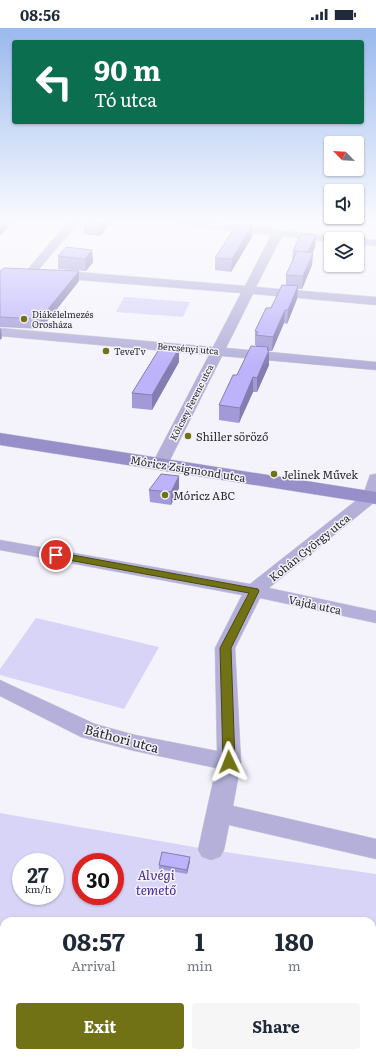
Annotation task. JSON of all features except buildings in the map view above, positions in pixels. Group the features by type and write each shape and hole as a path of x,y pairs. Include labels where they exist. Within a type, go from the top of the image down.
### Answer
{"main road":[{"name":"Móricz Zsigmond utca","path":"0,439 160,464 374,491"}],"street":[{"path":"29,270 27,272 249,289 376,301"},
{"name":"Kölcsey Ferenc utca","path":"160,464 259,270"},
{"name":"Bercsényi utca","path":"0,332 217,350 376,366"},
{"name":"Kohán György utca","path":"211,850 220,813 229,762 225,648 254,591 374,491"},
{"name":"Vajda utca","path":"0,545 254,591 376,617"},
{"name":"Báthori utca","path":"0,687 72,724 94,733 229,762"},
{"path":"220,813 376,849"}],"green space":[{"path":"124,297 190,302 183,317 116,312"},
{"path":"36,618 159,647 124,709 0,675 0,669"},
{"name":"Alvégi temető","path":"0,813 211,850 376,874 376,917 0,917"}],"place":[{"name":"Diákélelmezés Orosháza","path":"24,319"},
{"name":"TeveTv","path":"106,351"},
{"name":"Shiller söröző","path":"188,436"},
{"name":"Jelinek Művek","path":"274,474"},
{"name":"Móricz ABC","path":"165,495"}],"route":[{"path":"56,555 254,591 225,648 229,762"}]}
